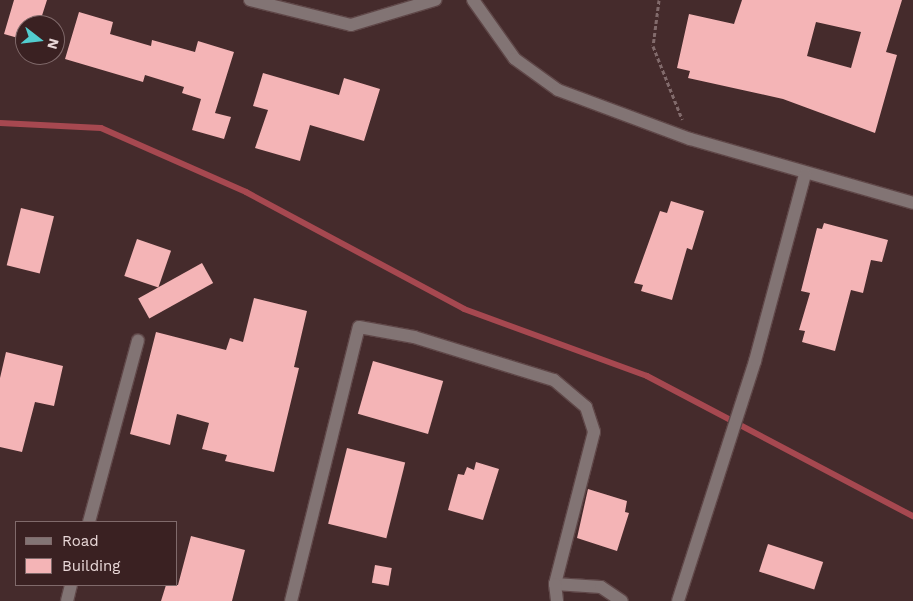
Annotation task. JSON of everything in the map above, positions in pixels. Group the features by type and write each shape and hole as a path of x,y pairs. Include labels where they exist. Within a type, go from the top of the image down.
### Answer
{"street":[{"path":"250,0 352,25 435,0"},
{"path":"474,0 515,59 534,75 558,90 690,139 805,174 913,203"},
{"path":"678,601 755,361 805,174"},
{"path":"291,601 360,327 414,337 554,380 586,407 594,432 555,584 557,601"},
{"path":"89,521 138,341"},
{"path":"555,584 601,587 622,601"},
{"path":"67,601 71,586"}],"path":[{"path":"659,0 654,46 690,139"}],"building":[{"path":"14,0 47,0 42,15 15,15 15,37 4,34"},
{"path":"742,0 902,0 886,52 897,55 875,133 783,99 688,78 690,71 677,68 689,14 734,24","holes":["816,22 861,32 851,68 807,56"]},
{"path":"79,12 113,22 110,34 151,46 152,40 195,52 198,41 234,52 215,113 231,117 224,139 192,130 201,99 182,93 184,87 145,75 143,82 65,59"},
{"path":"263,73 339,95 344,78 380,89 364,141 310,125 300,161 255,148 268,110 253,106"},
{"path":"671,201 704,211 692,250 687,248 672,300 641,291 643,285 634,283 660,211 667,213"},
{"path":"21,208 54,216 40,273 7,265"},
{"path":"824,223 888,240 882,262 871,260 863,293 851,290 835,351 802,342 805,331 799,330 810,293 801,291 817,228 822,229"},
{"path":"137,239 171,251 158,288 124,276"},
{"path":"202,263 213,283 149,319 138,298"},
{"path":"254,298 307,311 294,367 299,368 274,472 225,461 227,455 202,449 209,423 177,414 170,445 130,434 156,332 226,350 230,338 243,342"},
{"path":"6,352 63,366 54,406 35,402 22,452 0,447 0,378"},
{"path":"373,361 443,381 428,434 358,414"},
{"path":"347,448 405,463 386,538 328,524"},
{"path":"476,462 499,469 483,520 448,510 458,474 464,475 467,467 474,470"},
{"path":"588,489 627,501 625,512 629,513 617,551 577,538"},
{"path":"191,536 245,550 232,601 161,601 166,586 178,585"},
{"path":"768,544 823,562 814,590 759,572"},
{"path":"375,565 392,568 389,586 372,583"}],"waterway":[{"path":"0,123 101,128 246,192 464,309 647,376 913,516"}]}
